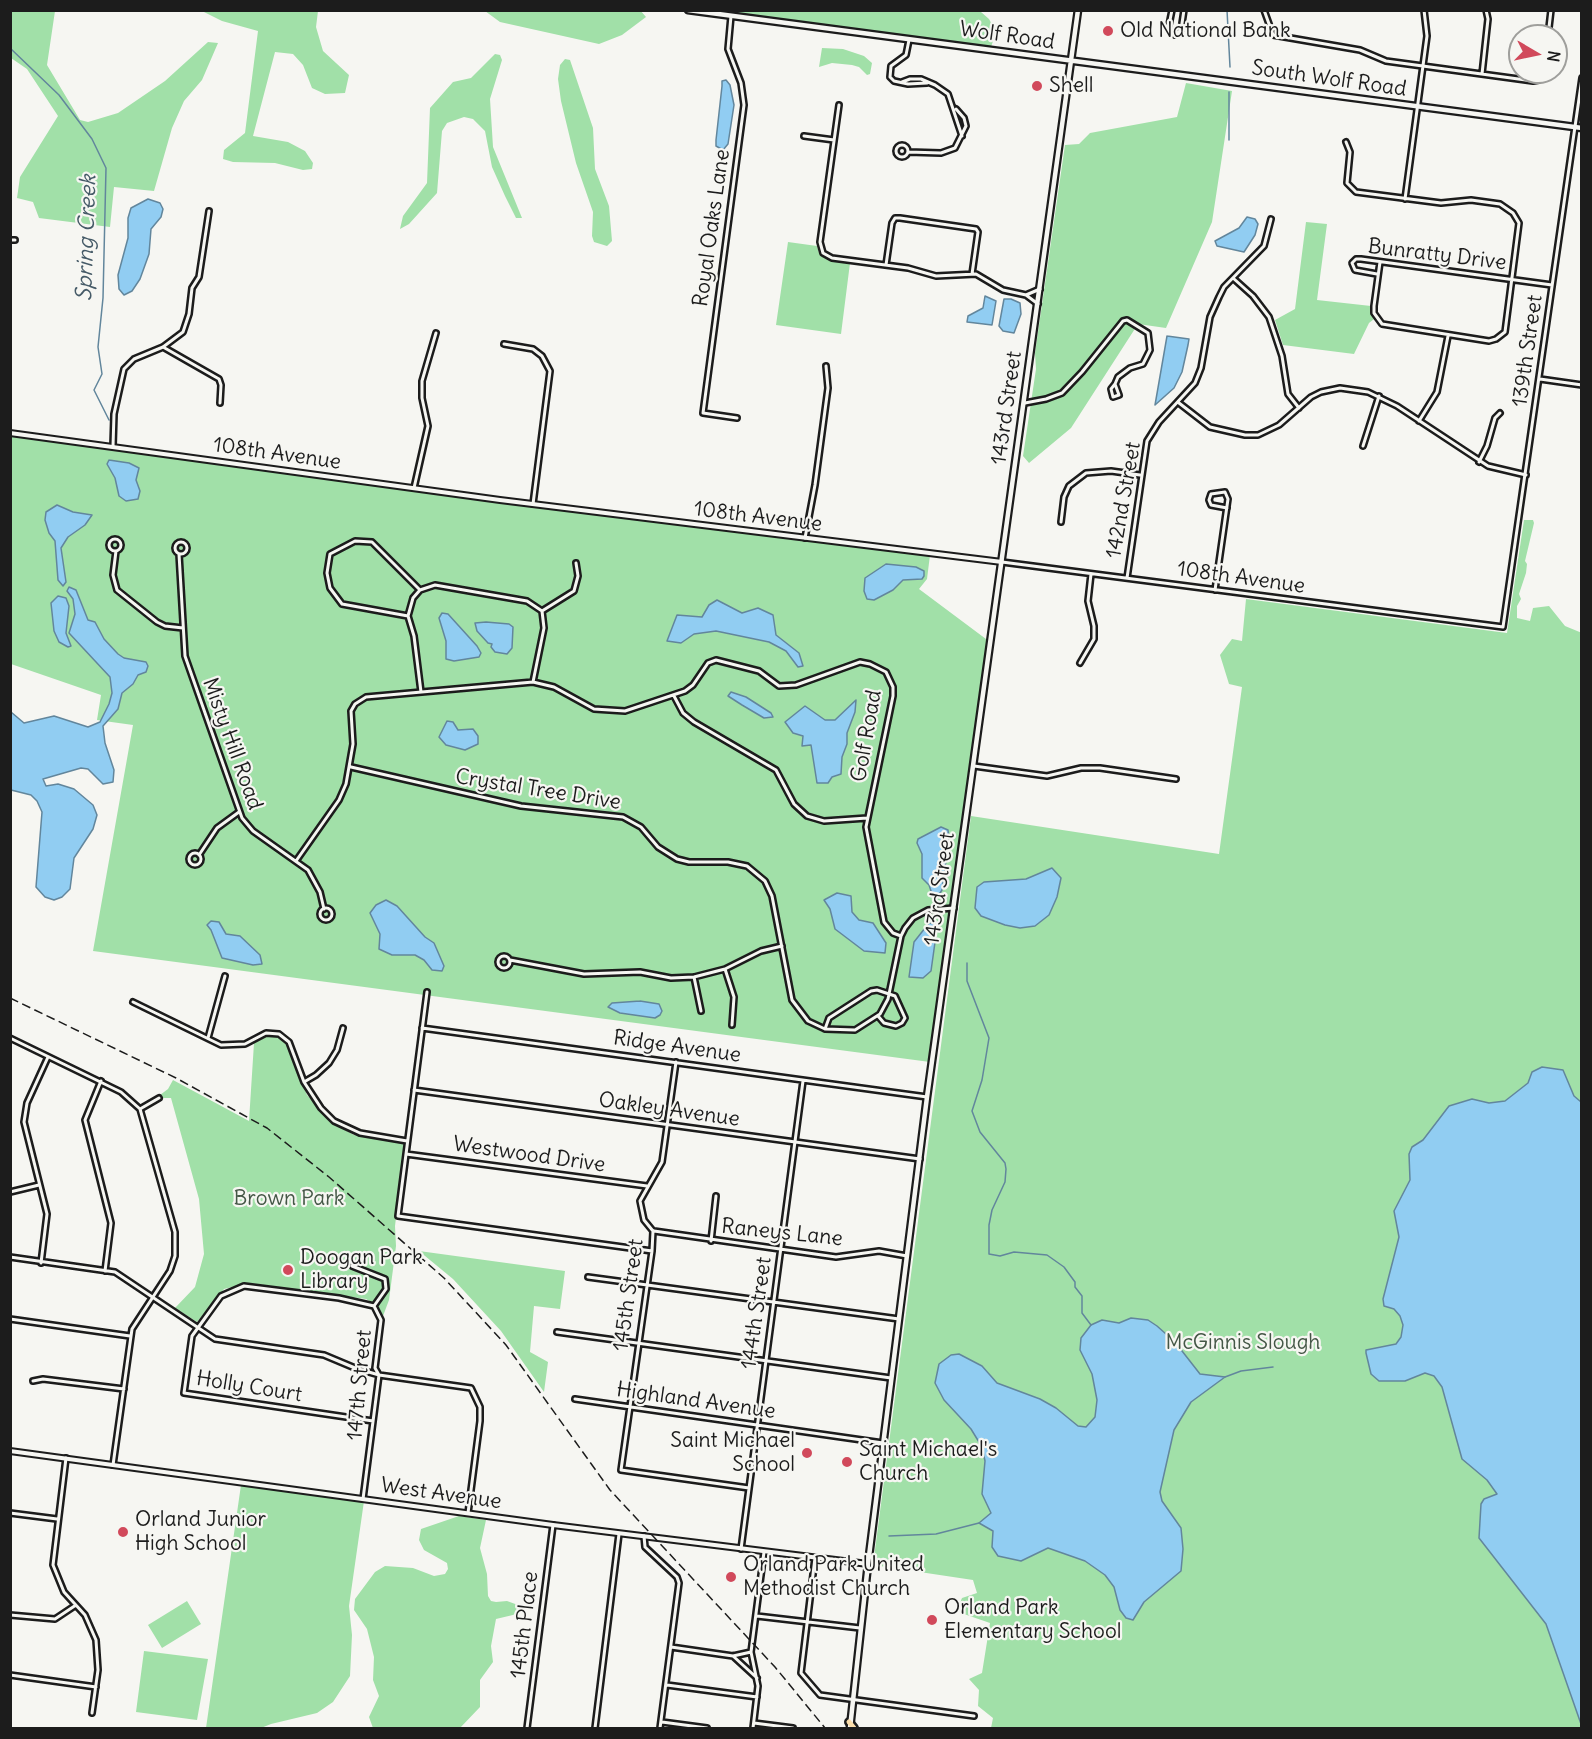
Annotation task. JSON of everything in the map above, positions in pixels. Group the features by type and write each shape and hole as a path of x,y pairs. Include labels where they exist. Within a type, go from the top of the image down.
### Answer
{"main road":[{"name":"Wolf Road","path":"688,10 1071,62"},
{"name":"143rd Street","path":"850,1727 860,1628 927,1097 1078,10"},
{"name":"South Wolf Road","path":"1071,62 1581,128"}],"street":[{"path":"1172,10 1168,30 1175,35 1181,30 1184,10"},
{"path":"1264,10 1273,35 1283,38 1360,50 1386,61 1508,78"},
{"path":"1405,199 1427,30 1424,10"},
{"path":"1482,74 1488,19 1486,10"},
{"name":"Royal Oaks Lane","path":"731,16 728,49 741,83 744,105 703,413 737,418"},
{"path":"909,40 905,57 893,64 889,73 894,81 927,83 948,94 955,108 962,136"},
{"name":"139th Street","path":"1503,627 1540,380 1581,78"},
{"path":"840,105 821,250 825,255 936,276 972,274 1003,290 1026,295 1038,304"},
{"path":"908,152 949,151 958,145 965,120 955,108"},
{"path":"804,136 834,141"},
{"path":"1346,142 1350,152 1347,178 1350,188 1362,194 1441,203 1471,201 1507,207 1519,224 1505,332 1501,337 1489,341 1387,327 1377,320 1374,306 1380,262"},
{"path":"113,446 114,414 124,369 134,359 163,346 183,332 189,314 192,288 200,278 209,211"},
{"path":"885,265 893,220 900,218 976,229 978,232 972,274"},
{"name":"142nd Street","path":"1126,578 1140,475 1144,453 1152,431 1179,403 1198,376 1210,317 1219,297 1233,278 1264,246 1271,219"},
{"name":"Bunratty Drive","path":"1378,274 1355,270 1352,264 1356,259 1552,285"},
{"path":"1233,278 1253,296 1269,317 1281,349 1288,394 1299,408"},
{"path":"1026,295 1040,289"},
{"path":"1025,403 1062,393 1123,321 1127,320 1148,333 1150,350 1143,364 1124,372 1115,384"},
{"path":"414,488 428,434 428,419 421,390 436,333"},
{"path":"1419,421 1437,392 1448,335"},
{"path":"504,344 533,349 543,356 550,371 533,504"},
{"path":"163,346 219,379 220,404"},
{"path":"805,538 815,485 828,388 826,366"},
{"path":"1540,380 1581,385"},
{"path":"1179,403 1210,427 1245,435 1258,435 1270,430 1311,397 1330,389 1353,389 1378,396 1479,462 1500,471 1526,475"},
{"path":"1363,446 1378,396"},
{"path":"1479,462 1487,446 1495,418 1500,413"},
{"name":"108th Avenue","path":"10,433 533,504 1503,627"},
{"path":"1061,522 1064,496 1069,486 1086,473 1111,471 1140,475"},
{"path":"1215,590 1227,508 1227,493 1222,491 1211,494 1209,500 1211,505 1227,508"},
{"path":"116,551 109,546 115,539 121,545 116,551 113,575 117,590 157,622 165,626 183,628"},
{"path":"408,616 342,604 330,588 327,573 330,554 356,541 372,542 420,590"},
{"name":"Misty Hill Road","path":"179,554 187,550 183,542 175,546 179,554 185,656 239,812 246,826 296,861 314,878 324,909"},
{"path":"542,611 574,591 578,576 576,563"},
{"path":"1080,663 1094,639 1094,626 1088,601 1091,574"},
{"path":"421,692 414,636 408,616 413,598 420,590 443,585 527,601 542,611 544,628 533,682"},
{"name":"Golf Road","path":"351,767 353,744 350,720 355,704 366,698 533,682 554,687 582,704 603,711 625,711 674,696 693,685 702,669 716,660 759,671 779,686 796,685 860,663 879,667 891,679 893,696 867,818 884,922 893,933 901,936"},
{"path":"674,696 683,713 694,722 776,770 794,804 807,816 824,821 867,818"},
{"path":"974,766 1041,776 1093,767 1176,779"},
{"path":"296,861 339,800 351,767"},
{"name":"Crystal Tree Drive","path":"351,767 521,806 623,817 641,827 658,847 677,859 689,862 728,862 747,866 759,874 769,888 792,1000 808,1021 825,1029"},
{"path":"200,855 191,855 191,864 200,863 200,855 217,828 239,812"},
{"path":"878,1016 888,1025 899,1025 904,1021 904,1014 897,999 890,992 871,991 830,1018 825,1029 855,1030 878,1016 886,1006 890,992 901,936 920,913 938,908 954,908"},
{"path":"324,909 332,912 329,920 321,917 324,909"},
{"path":"510,960 507,968 499,965 502,957 584,974 640,972 671,978 694,977 725,969 761,951 782,946"},
{"path":"725,969 734,997 732,1025"},
{"path":"208,1039 225,976"},
{"path":"694,977 701,1011"},
{"path":"427,993 398,1216 652,1251"},
{"path":"133,1002 220,1045 245,1044 266,1033 279,1034 289,1042 304,1082 321,1108 334,1121 360,1133 408,1141"},
{"path":"304,1082 329,1063 337,1050 343,1028"},
{"name":"Ridge Avenue","path":"422,1028 927,1097"},
{"path":"10,1038 101,1082 130,1098 140,1109 177,1241 170,1272 133,1324 113,1465"},
{"path":"41,1263 47,1214 25,1131 24,1115 30,1095 48,1057"},
{"name":"145th Street","path":"676,1062 660,1169 647,1186 640,1201 641,1212 653,1231 652,1251 621,1470 749,1488"},
{"name":"144th Street","path":"741,1549 803,1080"},
{"path":"101,1082 85,1120 111,1223 105,1270"},
{"name":"Oakley Avenue","path":"414,1090 920,1159"},
{"path":"140,1109 159,1098"},
{"name":"Westwood Drive","path":"406,1154 647,1186"},
{"path":"10,1192 39,1185"},
{"path":"711,1241 716,1196"},
{"name":"Raneys Lane","path":"653,1231 836,1257 879,1251 907,1256"},
{"path":"10,1257 105,1270 123,1275 197,1329 215,1339 334,1357 355,1368 379,1375 471,1388 480,1407 468,1513"},
{"name":"147th Street","path":"352,1266 385,1279 386,1289 374,1306 381,1320 375,1368 379,1375 363,1499"},
{"path":"588,1277 899,1319"},
{"path":"197,1329 221,1296 244,1286 339,1298 374,1306"},
{"path":"10,1319 130,1336"},
{"name":"Holly Court","path":"197,1329 192,1335 184,1393 373,1421"},
{"path":"557,1332 891,1378"},
{"path":"33,1381 43,1379 124,1389"},
{"name":"Highland Avenue","path":"575,1399 883,1443"},
{"name":"West Avenue","path":"10,1450 553,1525 868,1564"},
{"path":"66,1458 53,1565 64,1592 85,1615 96,1640 96,1687 92,1713"},
{"path":"10,1513 57,1519"},
{"name":"145th Place","path":"527,1728 553,1525"},
{"path":"595,1728 619,1533"},
{"path":"644,1536 645,1547 677,1576 679,1583 660,1728"},
{"path":"753,1728 758,1679 752,1652 764,1552"},
{"path":"815,1558 801,1673 820,1695 974,1716"},
{"path":"10,1615 55,1618 76,1605"},
{"path":"756,1616 860,1628"},
{"path":"671,1647 733,1656 752,1652"},
{"path":"733,1656 758,1679"},
{"path":"10,1675 96,1687"},
{"path":"667,1685 757,1697"},
{"path":"661,1722 707,1728"},
{"path":"754,1723 793,1728"}],"green space":[{"path":"11,10 55,11 47,65 80,120 88,122 118,113 165,81 208,42 218,43 202,80 184,101 172,128 154,191 114,187 110,227 39,218 33,202 17,198 20,177 58,116 27,69 11,58"},
{"path":"640,10 646,17 622,35 599,44 500,22 485,11"},
{"path":"202,11 318,11 316,27 323,51 349,75 345,93 325,94 312,88 303,65 293,54 275,52 253,136 288,142 305,151 313,163 312,169 303,170 275,163 233,162 223,159 224,150 245,133 258,31 222,21"},
{"path":"724,11 981,12 989,19 996,32 991,47"},
{"path":"822,48 843,49 864,56 872,63 870,74 867,75 859,67 852,65 832,63 819,67"},
{"path":"495,54 500,55 502,60 490,99 493,147 522,218 516,218 492,167 485,131 473,119 464,117 447,123 442,131 437,193 409,224 400,229 403,216 427,183 430,108 453,82 471,78"},
{"path":"565,59 570,60 593,128 595,169 609,206 612,241 607,246 594,242 592,236 593,212 576,163 561,101 558,79 560,65"},
{"path":"1186,83 1232,91 1212,222 1166,328 1138,324 1071,428 1029,463 1023,456 1036,369 1035,353 1065,145 1079,144 1090,133 1177,117"},
{"path":"1306,222 1327,224 1317,300 1371,306 1374,319 1369,323 1354,354 1283,345 1275,320 1295,309"},
{"path":"788,242 817,246 819,253 827,259 850,263 841,334 776,325"},
{"path":"11,435 930,555 927,579 919,589 990,642 930,1062 93,951 133,725 97,720 101,695 11,664"},
{"name":"McGinnis Slough","path":"1524,520 1533,520 1534,523 1525,561 1526,573 1519,594 1521,599 1517,606 1517,618 1530,621 1533,608 1549,606 1565,626 1582,633 1581,1728 991,1728 993,1718 978,1706 979,1690 969,1679 982,1673 990,1623 961,1613 959,1605 962,1598 977,1593 973,1580 873,1565 971,816 1219,854 1242,687 1229,684 1220,655 1232,639 1242,641 1246,599 1507,633"},
{"name":"Brown Park","path":"268,1035 279,1036 287,1044 307,1095 334,1124 354,1135 405,1143 395,1226 396,1246 389,1300 383,1316 378,1306 366,1299 249,1283 224,1289 197,1322 175,1308 195,1287 204,1254 199,1199 171,1098 162,1098 160,1095 168,1089 173,1080 249,1121 254,1043"},
{"path":"419,1251 565,1271 560,1309 534,1306 530,1352 548,1362 544,1392 501,1331 453,1279"},
{"path":"241,1485 364,1501 349,1606 352,1635 350,1676 333,1702 317,1713 261,1728 206,1728"},
{"path":"459,1516 486,1520 480,1548 487,1574 488,1596 491,1601 507,1601 518,1605 521,1610 517,1614 496,1619 491,1646 493,1662 480,1680 480,1707 460,1728 373,1728 369,1717 379,1696 373,1680 374,1657 367,1629 354,1610 355,1599 375,1572 385,1566 413,1568 434,1576 445,1574 448,1569 447,1563 424,1550 419,1540 421,1529"},
{"path":"187,1601 201,1624 162,1648 148,1625"},
{"path":"144,1651 208,1659 197,1720 136,1712"}],"water":[{"path":"726,80 730,85 734,105 728,144 723,150 716,146 716,140 722,81"},
{"path":"148,199 160,203 163,209 161,217 151,229 149,254 140,279 132,291 124,295 119,289 118,275 128,238 128,218 131,208"},
{"path":"1247,217 1255,219 1258,224 1255,235 1244,252 1217,246 1215,241 1239,228"},
{"path":"985,296 996,301 992,325 967,322 968,316 983,308"},
{"path":"1004,299 1020,303 1021,314 1014,333 1003,331 999,326"},
{"path":"1167,336 1189,339 1188,345 1182,372 1174,388 1155,405"},
{"path":"109,460 129,463 139,468 136,480 140,491 138,499 126,501 119,496 115,478 107,464"},
{"path":"57,505 73,512 92,515 85,525 68,537 61,548 66,582 63,586 58,580 55,541 49,533 45,520 46,512"},
{"path":"886,564 916,567 924,571 924,576 922,579 903,580 893,590 874,600 867,599 864,591 865,578"},
{"path":"69,587 76,590 88,620 95,622 104,639 118,654 124,658 146,662 148,666 146,672 138,675 133,684 122,693 118,709 103,726 105,743 114,770 113,782 103,784 88,769 81,768 43,779 46,786 58,784 74,789 93,805 97,815 93,829 74,858 70,889 62,897 54,900 45,897 36,887 42,812 31,795 11,790 11,712 24,723 54,716 88,727 100,722 109,704 112,693 110,677 69,633 75,614 73,599 67,591"},
{"path":"58,596 66,598 69,606 66,633 71,646 68,647 59,642 54,631 51,603"},
{"path":"717,600 742,613 758,608 773,615 776,635 799,653 803,666 798,667 786,651 769,642 716,631 694,634 681,643 667,641 677,615 702,617 709,605"},
{"path":"442,613 448,614 477,646 481,653 479,657 454,661 446,659 446,641 439,618"},
{"path":"475,623 509,624 513,627 512,648 507,654 495,652 491,647 492,644 488,643 477,631"},
{"path":"731,692 746,697 771,713 773,717 764,718 742,705 728,696"},
{"path":"856,700 855,712 847,733 847,744 842,757 841,774 832,777 828,783 817,783 811,745 802,746 803,736 793,733 785,722 805,706 825,720 835,720"},
{"path":"447,721 453,722 458,730 473,729 478,736 478,744 465,750 446,745 439,737"},
{"path":"941,827 948,830 949,838 942,890 938,896 932,894 929,885 922,878 922,854 917,843 918,839"},
{"path":"1052,868 1061,878 1057,897 1049,915 1035,926 1020,928 1005,925 981,916 975,908 977,887 984,882 1026,879"},
{"path":"837,893 851,896 852,912 859,920 873,923 886,943 885,953 864,951 835,929 830,909 824,900"},
{"path":"386,900 397,906 425,937 434,943 444,966 442,971 432,970 424,960 415,955 392,955 379,949 380,934 370,913 376,905"},
{"path":"211,921 219,922 226,934 240,936 260,955 262,964 253,965 222,958 207,925"},
{"path":"929,923 936,924 937,928 931,971 923,978 909,977 914,942"},
{"path":"640,1001 659,1004 662,1011 660,1015 655,1018 620,1013 608,1007 612,1003"},
{"name":"McGinnis Slough","path":"1542,1067 1563,1070 1574,1096 1581,1102 1581,1724 1546,1624 1479,1538 1481,1504 1484,1499 1497,1494 1487,1480 1462,1459 1442,1387 1434,1376 1425,1373 1405,1381 1379,1381 1371,1374 1366,1353 1366,1350 1396,1344 1401,1337 1403,1325 1400,1316 1394,1309 1384,1306 1383,1299 1399,1237 1394,1211 1410,1180 1409,1154 1412,1147 1423,1140 1449,1106 1472,1099 1489,1103 1505,1101 1528,1083 1532,1072"},
{"path":"1131,1318 1148,1320 1157,1326 1175,1342 1200,1374 1225,1377 1191,1402 1174,1430 1160,1492 1162,1501 1181,1528 1183,1549 1181,1571 1144,1602 1133,1620 1126,1618 1120,1610 1114,1587 1105,1575 1085,1561 1048,1548 1021,1561 998,1556 992,1547 993,1531 979,1523 991,1513 982,1494 985,1461 982,1447 971,1429 944,1400 935,1383 939,1364 951,1355 959,1354 982,1366 997,1383 1040,1399 1056,1408 1078,1426 1086,1427 1095,1417 1097,1400 1092,1374 1080,1350 1081,1338 1091,1325 1102,1320 1119,1323"}],"waterway":[{"path":"1227,10 1230,67"},
{"name":"Spring Creek","path":"10,48 59,95 92,139 106,168 103,298 98,347 102,374 94,390 109,420"},
{"path":"1229,92 1229,140"},
{"path":"967,963 967,981 989,1038 982,1080 972,1111 980,1132 1005,1163 1006,1169 1005,1182 992,1210 989,1225 989,1254 1000,1256 1014,1252 1047,1255 1064,1267 1075,1282 1075,1287 1082,1296 1082,1313 1091,1325"},
{"path":"1225,1377 1241,1371 1273,1367"},
{"path":"889,1536 936,1534 979,1523"}],"railway":[{"path":"10,998 176,1078 267,1128 329,1177 444,1278 506,1345 610,1490 775,1667 825,1728"}],"place":[{"name":"Old National Bank","path":"1108,31"},
{"name":"Shell","path":"1037,86"},
{"name":"Doogan Park Library","path":"288,1270"},
{"name":"Saint Michael School","path":"807,1453"},
{"name":"Saint Michael's Church","path":"847,1462"},
{"name":"Orland Junior High School","path":"123,1532"},
{"name":"Orland Park United Methodist Church","path":"731,1577"},
{"name":"Orland Park Elementary School","path":"932,1620"}]}
